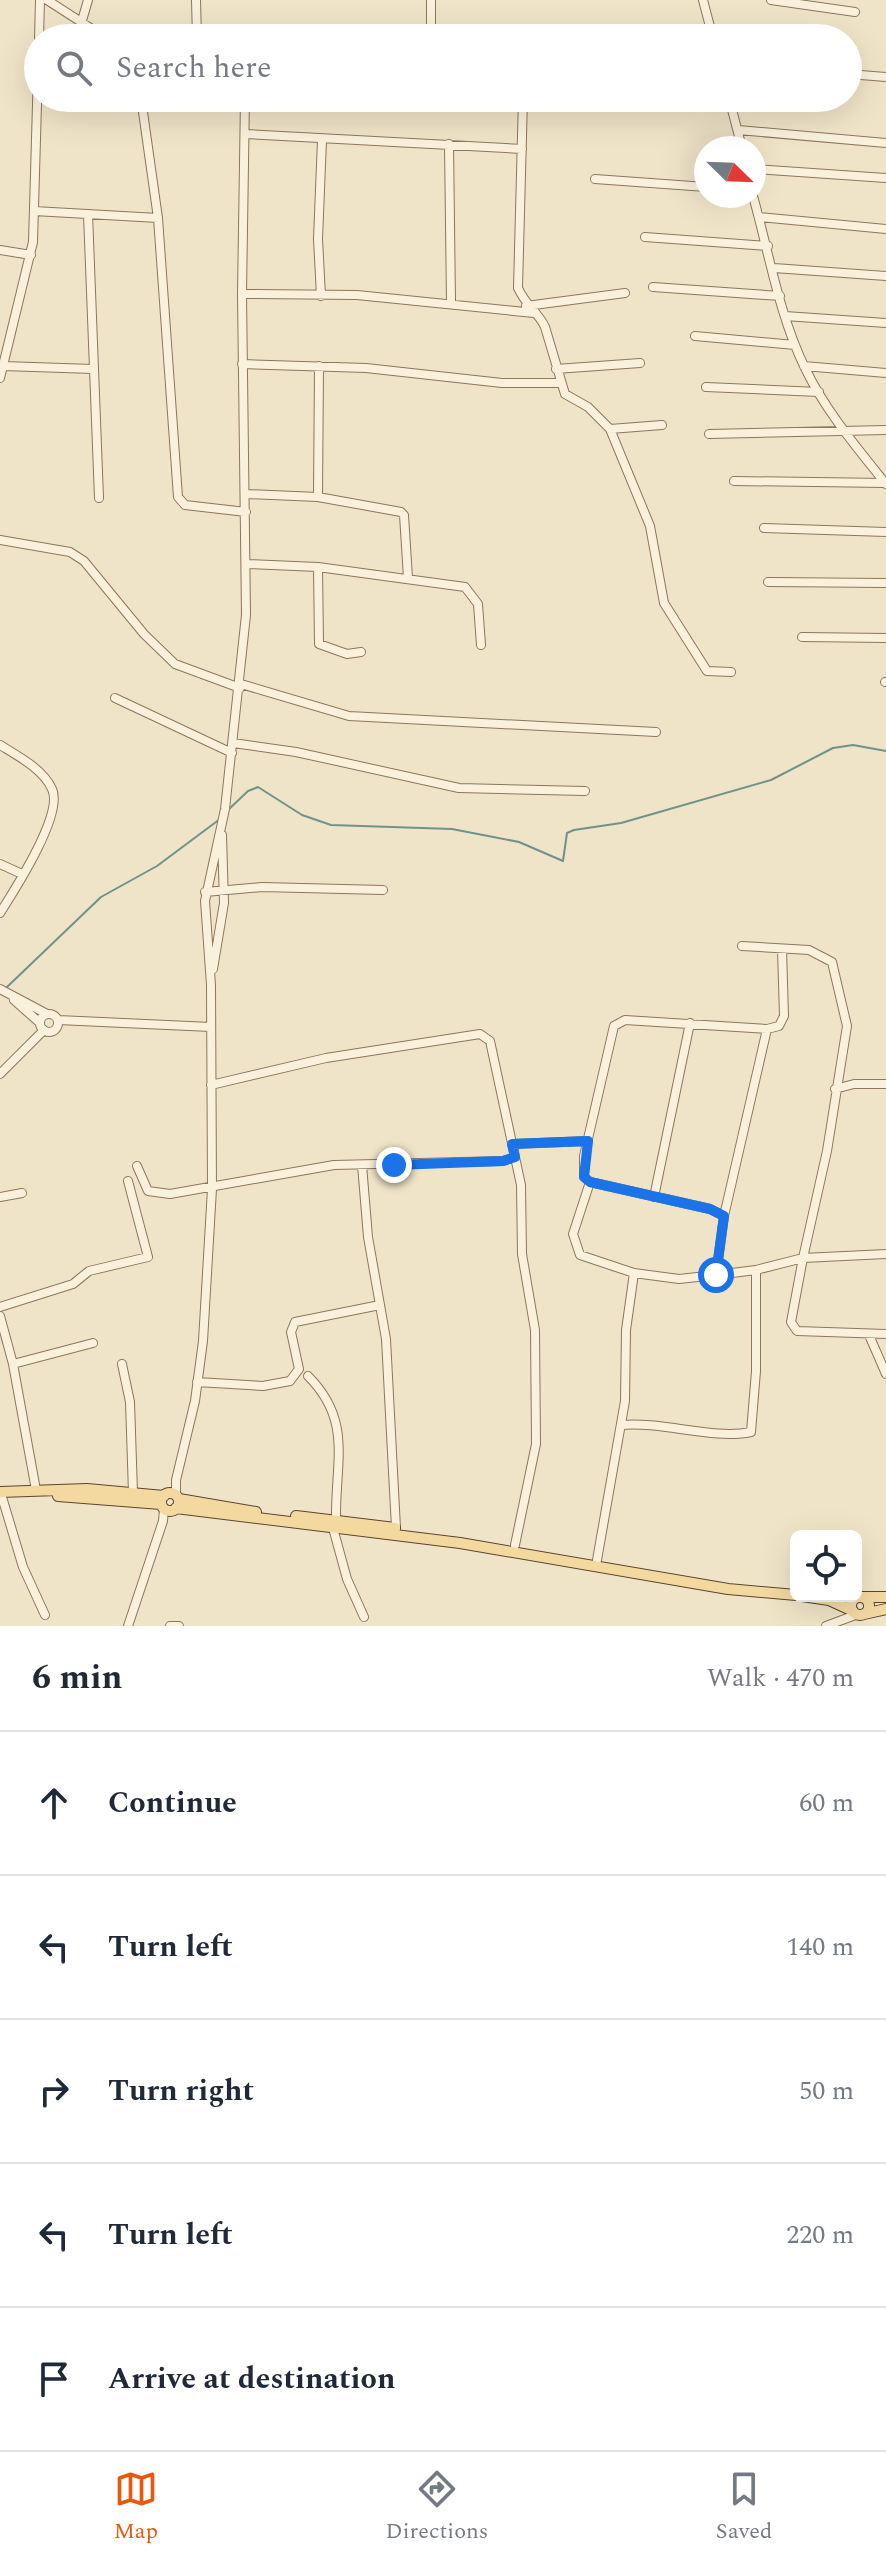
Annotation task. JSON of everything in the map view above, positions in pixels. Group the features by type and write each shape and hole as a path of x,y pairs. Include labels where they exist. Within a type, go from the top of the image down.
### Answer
{"main road":[{"path":"1,1495 36,1490 133,1493 170,1502"},
{"path":"1,1495 170,1502 460,1543 728,1589 790,1593"},
{"path":"335,1524 396,1528 515,1545 790,1592"},
{"path":"855,1605 886,1597"},
{"path":"855,1605 886,1609"}],"street":[{"path":"39,24 40,0"},
{"path":"47,0 81,24 88,0"},
{"path":"196,0 197,24"},
{"path":"431,0 431,24"},
{"path":"703,0 709,24"},
{"path":"771,0 855,12"},
{"path":"862,75 886,77"},
{"path":"0,378 31,255 37,112"},
{"path":"143,112 158,218 178,497 185,505 246,512"},
{"path":"128,1626 176,1480 197,1382 207,1299 212,1189 211,985 205,892 225,809 240,686 248,564 242,364 245,112"},
{"path":"523,112 516,266 518,288 526,306 545,327 565,394 588,407 610,429 650,526 664,603 707,671 731,672"},
{"path":"733,112 739,136"},
{"path":"738,130 886,143"},
{"path":"245,134 522,149"},
{"path":"321,296 318,239 322,140"},
{"path":"449,144 451,303"},
{"path":"766,170 886,178"},
{"path":"595,179 694,186"},
{"path":"756,208 785,316 804,366 846,432 886,484"},
{"path":"34,211 158,218"},
{"path":"88,214 99,498"},
{"path":"759,217 886,229"},
{"path":"645,237 768,246"},
{"path":"0,250 31,255"},
{"path":"774,268 886,276"},
{"path":"653,287 780,296"},
{"path":"526,306 625,293"},
{"path":"242,294 357,295 534,313"},
{"path":"785,316 886,323"},
{"path":"695,336 795,345"},
{"path":"556,369 640,363"},
{"path":"242,364 366,368 502,383 560,383"},
{"path":"3,366 93,369"},
{"path":"318,497 319,366"},
{"path":"804,366 886,373"},
{"path":"706,387 819,392"},
{"path":"610,429 662,425"},
{"path":"709,434 886,430"},
{"path":"734,481 886,484"},
{"path":"246,494 318,497 401,512 404,515 408,578"},
{"path":"764,528 886,532"},
{"path":"0,540 70,552 84,561 144,634 175,664 240,686 349,716 656,732"},
{"path":"248,564 318,567 454,585 473,594 478,604 481,645"},
{"path":"318,567 319,644 347,654 361,652"},
{"path":"768,582 886,583"},
{"path":"802,637 886,638"},
{"path":"115,698 232,753"},
{"path":"233,743 296,752 459,788 585,791"},
{"path":"0,745 43,775 55,793 49,820 0,913"},
{"path":"211,985 224,890 222,829"},
{"path":"0,864 22,874"},
{"path":"205,892 308,886 383,890"},
{"path":"742,946 820,953 832,962 847,1026 827,1151 791,1328 797,1331 886,1334"},
{"path":"724,1216 710,1209 590,1182 584,1177 583,1168 588,1141 614,1026 625,1020 767,1029 779,1026 784,1016 782,949"},
{"path":"0,989 58,1020 211,1027"},
{"path":"11,996 42,1026 54,1031 58,1020"},
{"path":"0,1074 42,1026 47,1014"},
{"path":"654,1197 690,1023"},
{"path":"716,1275 724,1216 767,1029"},
{"path":"211,1085 326,1058 485,1035 490,1041 521,1185 522,1254 535,1330 533,1365 537,1408 532,1472 515,1545"},
{"path":"835,1089 854,1084 886,1084"},
{"path":"512,1144 588,1141"},
{"path":"137,1166 148,1191 154,1194 212,1189 306,1169 503,1161 515,1157"},
{"path":"362,1165 368,1237 380,1305 392,1412 396,1528"},
{"path":"0,1307 73,1284 89,1271 148,1257 128,1181"},
{"path":"590,1182 573,1234 580,1255 634,1273 679,1279 756,1270 803,1258 865,1258 886,1254"},
{"path":"0,1197 22,1193"},
{"path":"621,1425 644,1423 679,1429 751,1432 756,1371 756,1270"},
{"path":"597,1560 625,1401 626,1330 634,1273"},
{"path":"197,1382 263,1386 290,1381 299,1369 291,1332 295,1322 380,1305"},
{"path":"0,1316 13,1364 36,1490"},
{"path":"869,1335 886,1374"},
{"path":"13,1364 93,1343"},
{"path":"122,1364 130,1402 133,1493"},
{"path":"308,1376 328,1396 335,1414 340,1442 335,1524 347,1579 364,1617"},
{"path":"1,1495 23,1567 45,1615"},
{"path":"826,1626 839,1622 855,1605"},
{"path":"170,1626 181,1626"}],"waterway":[{"path":"227,811 248,791 258,787 302,815 331,825 452,829 519,842 563,861 567,833 574,830 621,823 771,780 833,748 853,745 886,751"},
{"path":"7,987 101,897 157,866 220,819"}],"route":[{"path":"394,1165 503,1161 515,1157 512,1144 588,1141 583,1168 584,1177 590,1182 691,1204 724,1216 716,1275"}]}
